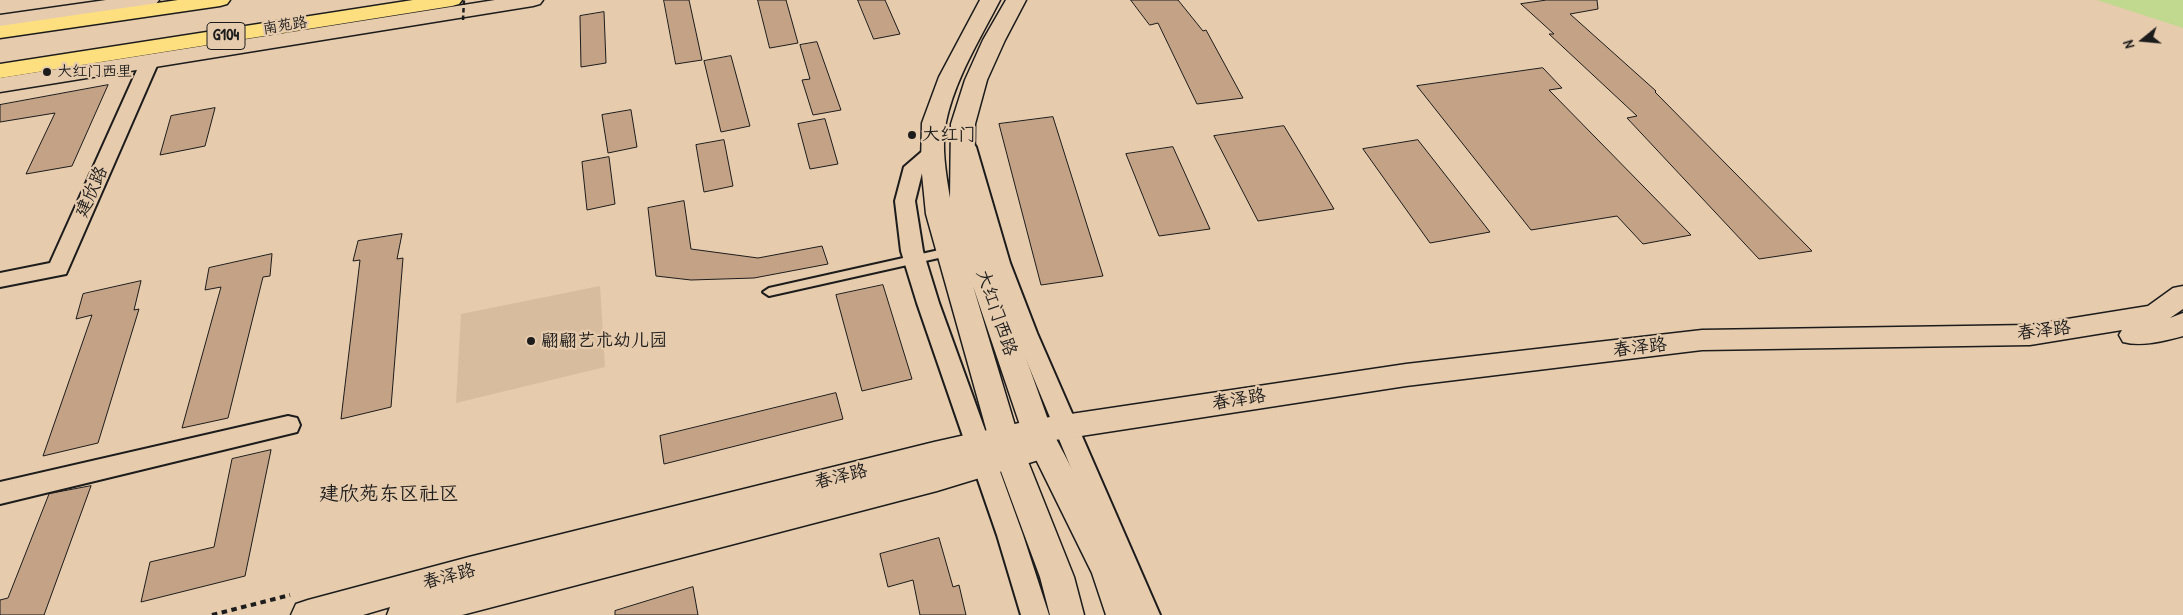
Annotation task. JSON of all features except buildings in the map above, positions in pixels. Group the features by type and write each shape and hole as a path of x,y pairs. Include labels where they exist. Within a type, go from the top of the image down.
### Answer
{"highway":[{"name":"G104","path":"0,32 220,0"},
{"name":"南苑路","path":"0,71 452,0"}],"street":[{"path":"0,22 149,0"},
{"path":"107,16 156,0"},
{"path":"0,85 533,0"},
{"name":"大红门西路","path":"990,0 950,77 934,123 938,214 994,451 1057,577 1067,615"},
{"name":"大红门西路","path":"1016,0 994,40 976,80 963,124 962,201 975,252 1054,435 1109,572 1123,615"},
{"name":"建欣路","path":"0,280 58,268 150,61"},
{"path":"934,152 914,167 905,201 915,260 928,303 994,451 1035,615"},
{"name":"春泽路","path":"404,615 938,478 994,451 1054,435 1406,375 1702,340 2030,334 2155,315 2183,296"},
{"name":"春泽路","path":"1054,435 1093,433 1709,351 2045,348 2176,328 2183,323"},
{"path":"0,494 288,425"},
{"path":"1054,435 1146,615"},
{"name":"春泽路","path":"308,615 469,571 934,454 994,451"}],"lane":[{"path":"770,292 948,252"}],"path":[{"path":"463,20 464,0"}],"shaded area":[{"name":"翩翩艺术幼儿园","path":"600,286 605,367 456,403 461,314"}],"green space":[{"path":"2097,0 2183,0 2183,28"}],"place":[{"name":"大红门西里","path":"47,72"},
{"name":"大红门","path":"912,135"},
{"name":"翩翩艺术幼儿园","path":"531,341"}],"district":[{"name":"建欣苑东区社区","path":"389,495"}]}
